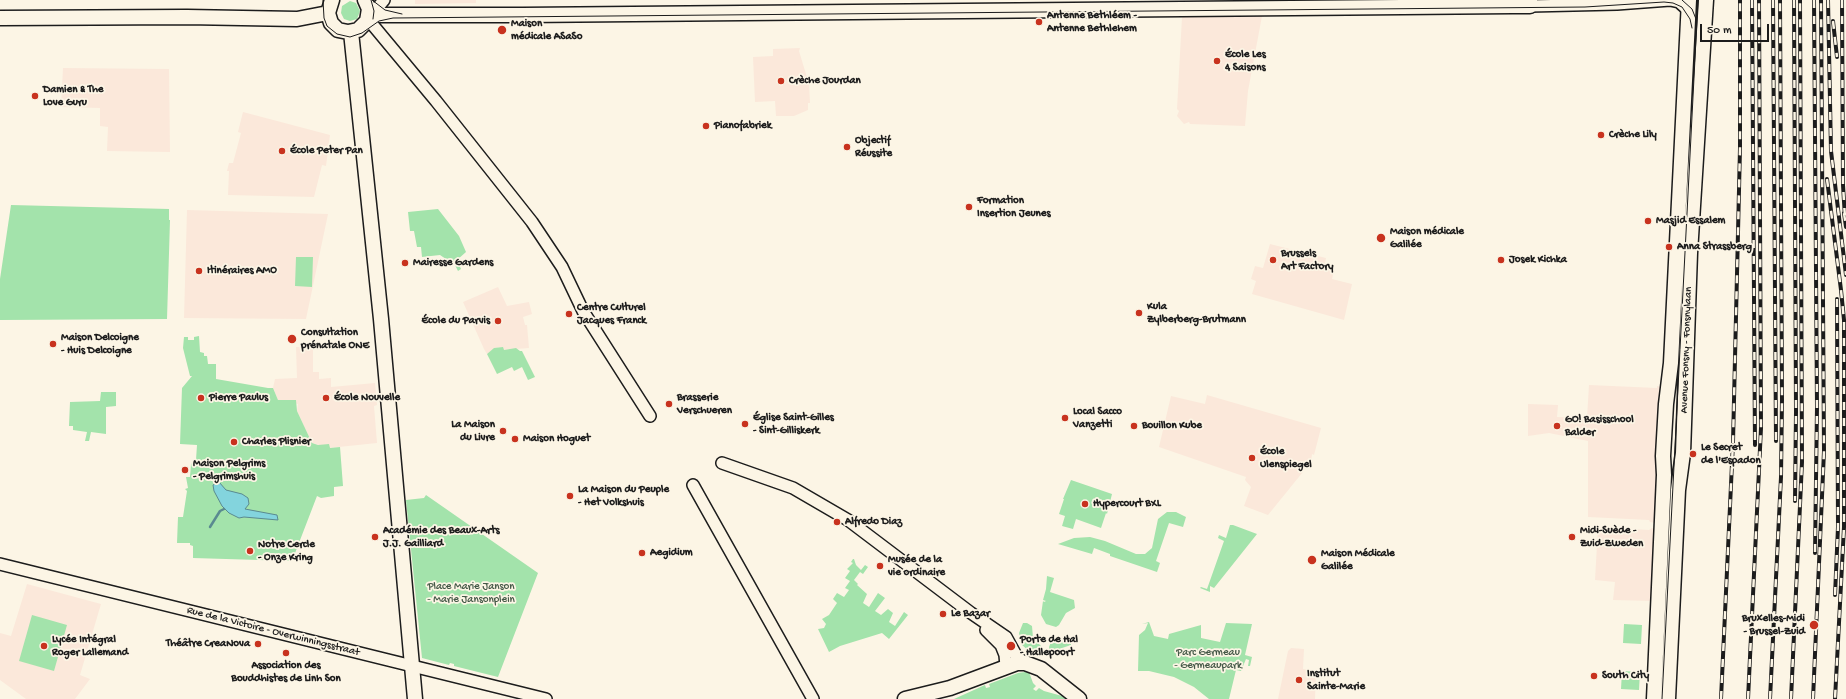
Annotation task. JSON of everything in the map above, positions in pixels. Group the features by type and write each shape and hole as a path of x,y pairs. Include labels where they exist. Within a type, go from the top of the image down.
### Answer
{"main road":[{"name":"Avenue Fonsny - Fonsnylaan","path":"1668,699 1678,490 1684,437 1690,253 1706,0"},
{"path":"0,18 187,17 297,19 330,6 331,23 336,28 345,32 351,32 360,28 368,12 475,16 1530,3"},
{"name":"Avenue Fonsny - Fonsnylaan","path":"1654,699 1664,475 1663,456 1666,404 1671,364 1689,5"},
{"path":"351,32 381,320 415,699"},
{"path":"905,699 950,688 1006,666 1017,663 1025,663 1041,669 1079,699"}],"street":[{"path":"384,0 379,6 368,12 372,24 432,96 532,222 562,267 583,311 650,416"},
{"path":"1530,3 1617,4 1670,0 1689,5"},
{"path":"722,463 793,488 848,520 971,613 1025,663"},
{"path":"693,485 813,699"},
{"name":"Rue de la Victoire - Overwinningsstraat","path":"0,564 546,699"},
{"path":"998,637 1005,655 1006,666"}],"shaded area":[{"path":"415,0 476,0 476,3 415,4"},
{"name":"École Les 4 Saisons","path":"1262,16 1248,91 1245,126 1190,124 1189,122 1184,124 1177,116 1179,111 1177,109 1182,17"},
{"name":"Crèche Jourdan","path":"800,48 799,51 809,84 810,103 808,103 808,110 794,116 776,116 775,101 755,102 753,57 773,56 773,49"},
{"path":"63,68 169,69 170,152 107,151 108,127 100,126 100,108 61,107"},
{"name":"École Peter Pan","path":"243,112 330,135 326,166 322,165 314,197 228,195 229,171 227,171 229,163 233,163 241,133 238,132"},
{"path":"187,210 328,214 306,319 184,318"},
{"path":"1270,244 1326,258 1324,268 1334,270 1332,279 1352,284 1344,320 1252,294 1256,281 1251,279 1255,266 1263,268"},
{"name":"École du Parvis","path":"498,287 507,306 529,302 532,314 523,317 525,325 527,325 529,348 503,350 503,347 495,348 487,354 484,349 463,302"},
{"name":"École Nouvelle","path":"296,347 313,347 313,372 319,372 319,379 331,378 331,387 375,383 377,405 374,406 377,443 329,448 312,443 297,411 298,404 278,400 273,388 275,379 297,378"},
{"path":"1589,385 1662,387 1656,523 1650,522 1649,520 1588,517 1588,441 1549,433 1528,436 1528,404 1558,405 1557,417 1587,418"},
{"name":"École Ulenspiegel","path":"1207,395 1321,428 1314,455 1312,454 1311,462 1268,515 1244,506 1251,487 1245,480 1246,477 1159,447 1171,396 1205,404"},
{"path":"1598,527 1649,530 1652,528 1655,529 1653,601 1613,600 1615,582 1595,580"},
{"name":"Lycée Intégral Roger Lallemand","path":"27,584 101,604 80,675 90,679 75,699 26,699 0,680 0,633 11,636"},
{"name":"Institut Sainte-Marie","path":"1291,648 1304,649 1303,669 1316,671 1315,699 1278,699 1288,651"}],"green space":[{"path":"350,1 356,3 360,11 357,19 350,21 344,19 341,13 342,6"},
{"path":"11,205 169,209 167,319 0,320 0,279"},
{"path":"438,209 459,236 466,252 457,260 461,269 458,271 455,265 440,255 422,257 421,247 417,247 414,231 410,231 408,212"},
{"path":"296,257 313,257 312,287 295,286"},
{"path":"199,336 200,352 204,353 204,356 207,356 208,364 216,364 216,379 273,388 278,400 296,400 297,411 312,443 318,445 329,444 330,448 340,447 343,486 334,487 334,496 321,498 317,496 292,561 193,558 193,546 190,545 190,543 177,543 178,517 183,517 187,491 185,489 188,488 186,477 190,477 191,464 196,460 197,445 180,444 182,388 192,376 190,376 183,348 184,337 188,337 188,340 194,340 194,337"},
{"path":"503,347 504,350 516,348 522,351 535,377 528,380 522,367 514,371 512,367 497,374 487,354 494,348"},
{"path":"101,392 116,392 116,406 106,407 106,434 91,432 89,441 85,441 87,432 73,430 73,426 69,426 70,402 100,401"},
{"name":"Hypercourt BXL","path":"1071,480 1112,494 1107,514 1106,513 1101,528 1076,519 1073,529 1062,526 1065,516 1059,514 1063,499"},
{"name":"Place Marie Janson - Marie Jansonplein","path":"426,495 538,573 498,677 454,666 454,664 450,663 449,665 422,658 406,500 424,498"},
{"path":"1167,512 1176,512 1186,517 1183,527 1169,523 1156,561 1160,563 1157,572 1110,556 1110,554 1094,548 1092,554 1058,544 1074,538 1090,537 1105,541 1136,554 1145,554 1152,548 1158,519"},
{"path":"1230,525 1257,534 1214,588 1210,586 1210,592 1200,588 1207,589 1224,541 1218,538 1219,535 1226,538"},
{"path":"853,559 861,570 865,565 868,567 863,574 860,572 854,580 858,584 857,585 867,594 863,603 869,607 878,593 885,598 875,611 881,615 888,609 893,613 889,622 895,626 904,612 908,615 889,639 882,633 840,646 829,652 818,629 824,628 826,624 822,619 829,615 837,603 833,599 837,593 844,597 849,590 845,588 850,581 845,578 850,571 847,569 853,563 851,562"},
{"path":"1047,576 1054,578 1050,592 1074,600 1075,608 1066,613 1059,625 1056,627 1046,624 1041,615 1043,601 1046,601 1043,600"},
{"path":"32,615 67,625 54,671 19,661"},
{"name":"Parc Germeau - Germeaupark","path":"1149,622 1154,636 1168,639 1169,634 1201,625 1201,638 1220,642 1226,623 1252,624 1245,655 1252,657 1250,666 1248,666 1249,660 1246,659 1241,671 1236,670 1229,699 1209,699 1194,687 1174,677 1149,671 1138,671 1139,635 1145,630 1148,623 1142,624"},
{"path":"1023,623 1027,623 1032,626 1033,638 1042,647 1042,654 1031,653 1021,644 1019,633"},
{"path":"1624,624 1642,625 1641,644 1623,643"},
{"path":"1066,638 1071,640 1071,645 1050,652 1049,647 1051,642"},
{"path":"1622,671 1640,672 1639,690 1621,689"},
{"path":"1029,672 1033,683 1036,686 1033,689 1036,691 1039,688 1067,699 954,699 985,685 986,688 990,687 989,684 1018,673"}],"water":[{"path":"219,482 226,490 242,494 248,498 249,504 245,509 277,515 278,520 244,517 239,518 229,513 222,506 214,491 213,485"}],"waterway":[{"path":"210,527 220,511 224,509"}],"tram line":[{"path":"323,0 324,18 327,26 337,34 350,37 362,33 379,21 393,18 1585,7 1664,2 1673,3 1682,7 1690,19 1692,28"},
{"path":"371,0 374,11 373,19"},
{"path":"372,0 385,10 402,14"},
{"path":"1682,0 1692,9 1696,19"},
{"path":"1662,699 1698,0"}],"railway":[{"path":"1721,699 1733,442 1740,148 1740,0"},
{"path":"1752,0 1755,445"},
{"path":"1748,699 1761,428 1759,0"},
{"path":"1773,0 1776,441"},
{"path":"1770,699 1781,477 1780,0"},
{"path":"1794,0 1795,501"},
{"path":"1791,699 1802,462 1800,0"},
{"path":"1814,0 1817,407 1815,553"},
{"path":"1813,699 1824,451 1821,0"},
{"path":"1828,0 1831,151 1846,275"},
{"path":"1842,0 1843,185 1845,218"},
{"path":"1833,21 1837,57"},
{"path":"1827,179 1844,320 1844,527 1835,699"},
{"path":"1844,213 1846,227"},
{"path":"1835,595 1838,527 1837,299"}],"place":[{"name":"Antenne Bethléem - Antenne Bethlehem","path":"1039,22"},
{"name":"Maison médicale ASaSo","path":"502,30"},
{"name":"École Les 4 Saisons","path":"1217,61"},
{"name":"Crèche Jourdan","path":"781,81"},
{"name":"Damien & The Love Guru","path":"35,96"},
{"name":"Pianofabriek","path":"706,126"},
{"name":"Crèche Lily","path":"1601,135"},
{"name":"Objectif Réussite","path":"847,147"},
{"name":"École Peter Pan","path":"282,151"},
{"name":"Formation Insertion Jeunes","path":"969,207"},
{"name":"Masjid Essalem","path":"1648,221"},
{"name":"Maison médicale Galilée","path":"1381,238"},
{"name":"Anna Strassberg","path":"1669,247"},
{"name":"Brussels Art Factory","path":"1273,260"},
{"name":"Josek Kichka","path":"1501,260"},
{"name":"Mairesse Gardens","path":"405,263"},
{"name":"Itinéraires AMO","path":"199,271"},
{"name":"Kula Zylberberg-Brutmann","path":"1139,313"},
{"name":"Centre Culturel Jacques Franck","path":"569,314"},
{"name":"École du Parvis","path":"498,321"},
{"name":"Consultation prénatale ONE","path":"292,339"},
{"name":"Maison Delcoigne - Huis Delcoigne","path":"53,344"},
{"name":"Pierre Paulus","path":"201,398"},
{"name":"École Nouvelle","path":"326,398"},
{"name":"Brasserie Verschueren","path":"669,404"},
{"name":"Local Sacco Vanzetti","path":"1065,418"},
{"name":"Église Saint-Gilles - Sint-Gilliskerk","path":"745,424"},
{"name":"Bouillon Kube","path":"1134,426"},
{"name":"GO! Basisschool Balder","path":"1557,426"},
{"name":"La Maison du Livre","path":"503,431"},
{"name":"Maison Hoguet","path":"515,439"},
{"name":"Charles Plisnier","path":"234,442"},
{"name":"Le Secret de l'Espadon","path":"1693,454"},
{"name":"École Ulenspiegel","path":"1252,458"},
{"name":"Maison Pelgrims - Pelgrimshuis","path":"185,470"},
{"name":"La Maison du Peuple - Het Volkshuis","path":"570,496"},
{"name":"Hypercourt BXL","path":"1085,504"},
{"name":"Alfredo Diaz","path":"837,522"},
{"name":"Académie des Beaux-Arts J.J. Gailliard","path":"375,537"},
{"name":"Midi-Suède - Zuid-Zweden","path":"1572,537"},
{"name":"Notre Cercle - Onze Kring","path":"250,551"},
{"name":"Aegidium","path":"642,553"},
{"name":"Maison Médicale Galilée","path":"1312,560"},
{"name":"Musée de la vie ordinaire","path":"880,566"},
{"name":"Le Bazar","path":"943,614"},
{"name":"Bruxelles-Midi - Brussel-Zuid","path":"1814,625"},
{"name":"Théâtre CreaNova","path":"258,644"},
{"name":"Lycée Intégral Roger Lallemand","path":"44,646"},
{"name":"Porte de Hal - Hallepoort","path":"1011,646"},
{"name":"Association des Bouddhistes de Linh Son","path":"286,653"},
{"name":"South City","path":"1594,676"},
{"name":"Institut Sainte-Marie","path":"1299,680"}]}
